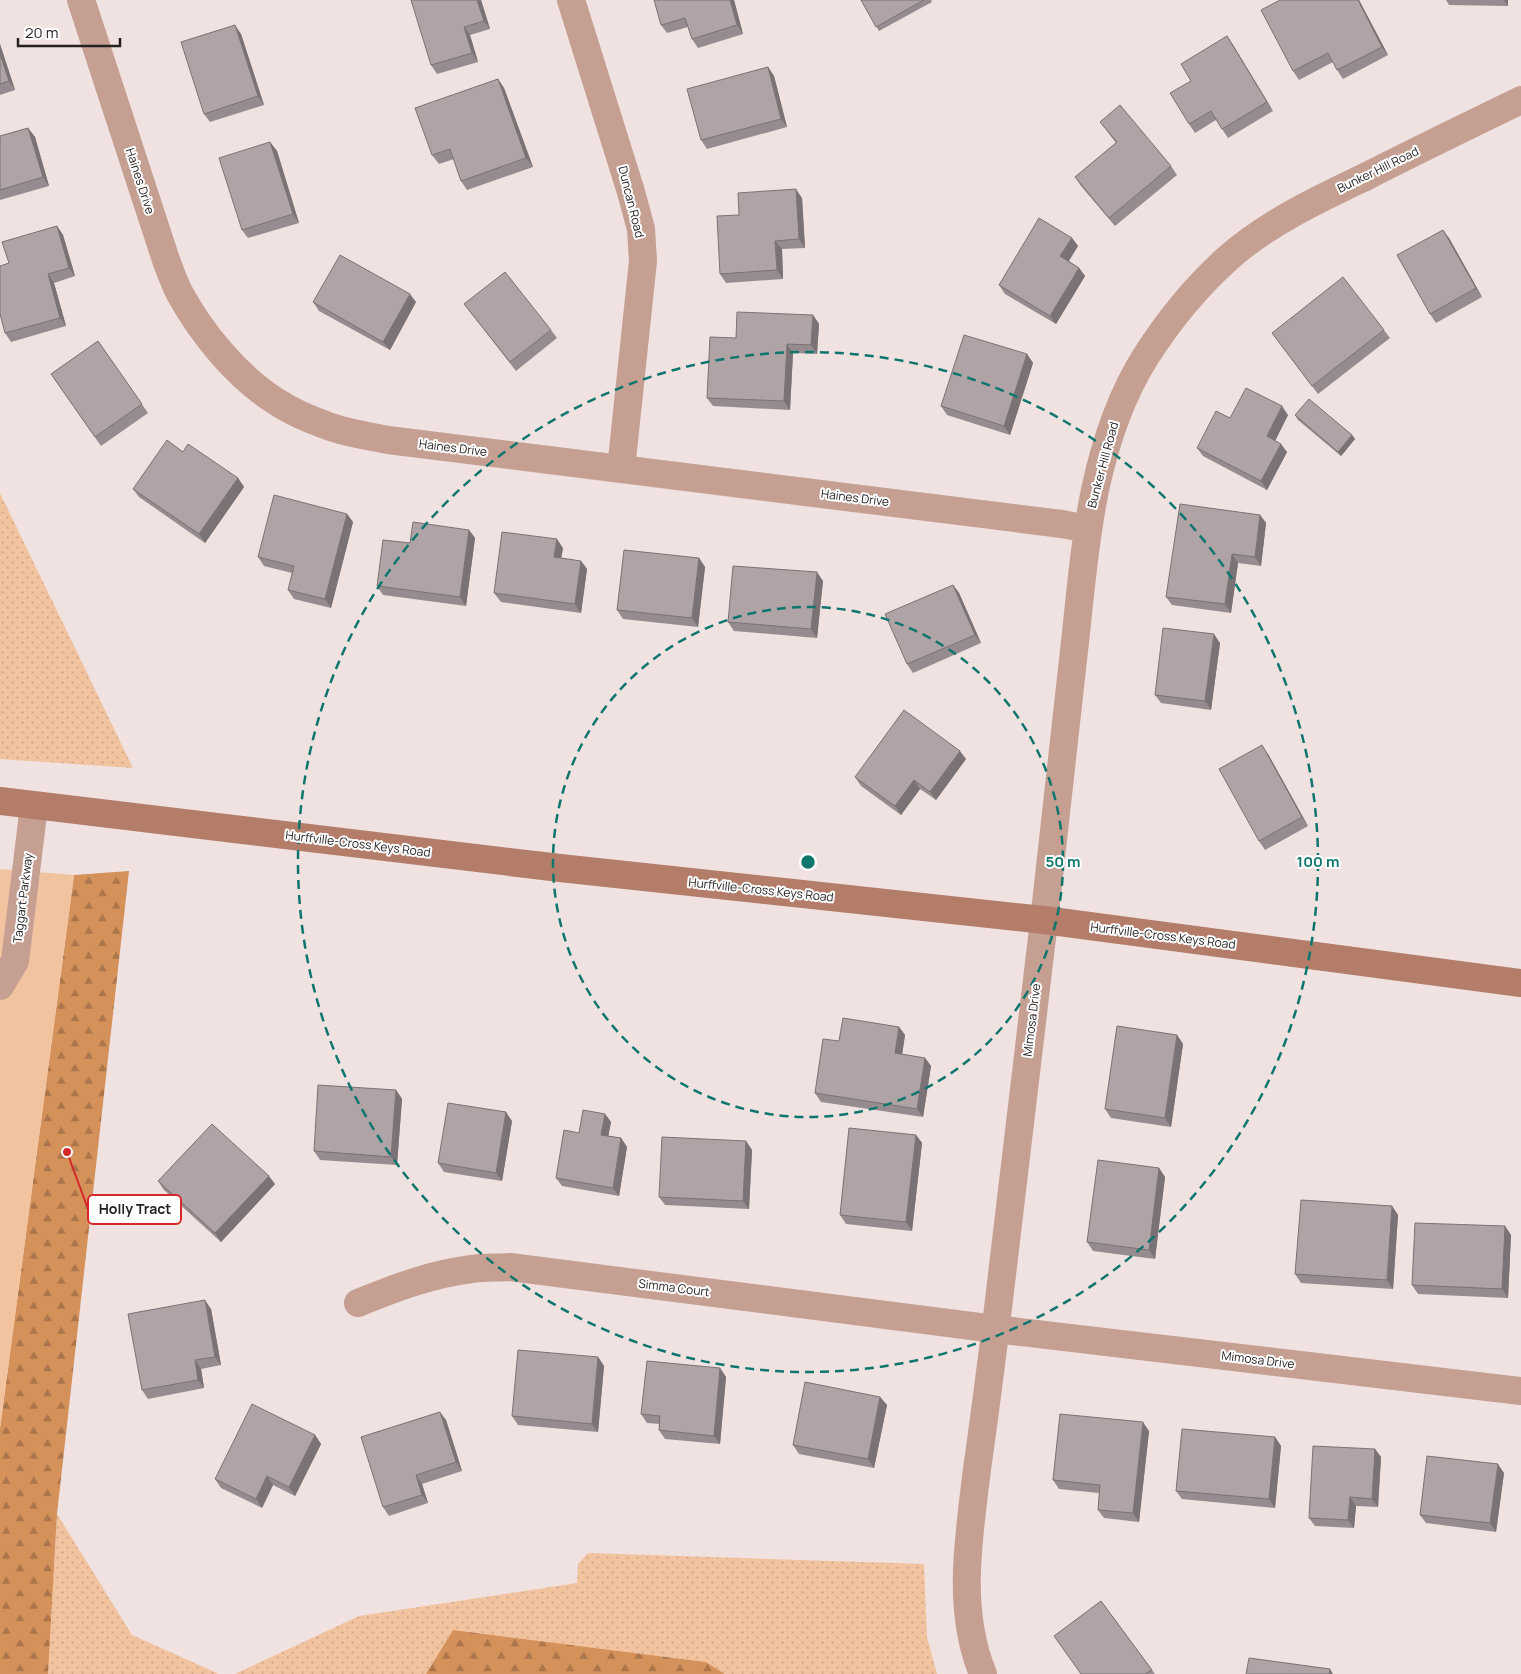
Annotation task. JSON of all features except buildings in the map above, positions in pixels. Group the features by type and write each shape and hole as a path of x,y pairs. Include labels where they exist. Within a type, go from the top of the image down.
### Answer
{"main road":[{"name":"Hurffville-Cross Keys Road","path":"0,801 570,869 1044,920 1521,983"}],"street":[{"name":"Haines Drive","path":"81,0 154,224 178,290 194,317 212,341 253,384 276,402 330,427 388,440 1033,520 1088,529"},
{"name":"Duncan Road","path":"571,0 631,192 640,229 643,261 621,470"},
{"name":"Bunker Hill Road","path":"1044,920 1088,529 1103,458 1112,427 1126,391 1145,358 1168,324 1199,287 1230,257 1263,232 1302,208 1521,100"},
{"name":"Taggart Parkway","path":"0,986 15,961 34,806"},
{"name":"Mimosa Drive","path":"984,1674 977,1659 967,1602 969,1533 1044,920"},
{"name":"Simma Court","path":"358,1303 399,1286 436,1275 473,1268 510,1267 995,1329"},
{"name":"Mimosa Drive","path":"995,1329 1521,1391"}],"shaded area":[{"path":"0,493 133,768 0,759"},
{"path":"0,869 74,875 0,1428"},
{"path":"57,1514 132,1635 219,1674 48,1674"},
{"path":"588,1553 924,1564 927,1637 937,1674 725,1674 706,1662 453,1630 426,1674 235,1674 359,1616 577,1583 578,1564"}],"green space":[{"path":"129,871 57,1514 48,1674 0,1674 0,1428 74,875"},
{"path":"453,1630 706,1662 725,1674 426,1674"}],"place":[{"name":"Holly Tract","path":"67,1152"}]}
